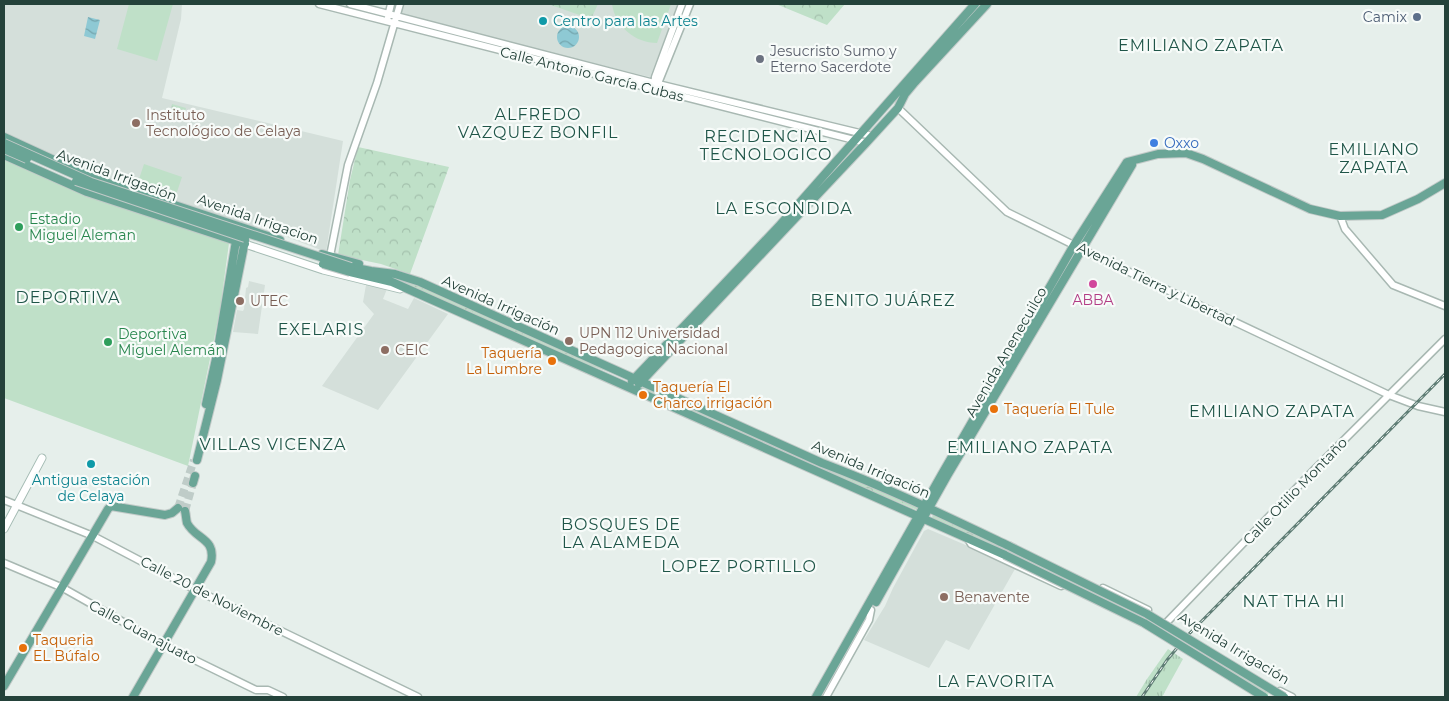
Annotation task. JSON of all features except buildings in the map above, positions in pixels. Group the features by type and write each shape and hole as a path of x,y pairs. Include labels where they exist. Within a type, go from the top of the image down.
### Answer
{"main road":[{"path":"630,387 769,237 975,4"},
{"path":"638,380 650,372 866,144 898,108 914,82 987,4"},
{"name":"Avenida Irrigacion","path":"4,137 93,178 330,256 372,266 395,274"},
{"name":"Avenida Irrigación","path":"4,143 91,182 350,270 395,274 420,282 814,459 974,528 1148,614 1284,697"},
{"name":"Avenida Irrigación","path":"4,149 89,187 392,282 968,539 974,540 1144,622 1261,697"},
{"path":"1136,159 1158,154 1186,152 1310,209 1340,216 1382,215 1418,199 1445,183"},
{"name":"Avenida Irrigacion","path":"4,155 87,192 323,270 419,294"},
{"name":"Avenida Anenecuilco","path":"1078,247 1136,159"},
{"name":"Avenida Anenecuilco","path":"816,697 869,610 926,507 1127,162 1136,159"},
{"path":"185,224 183,220 184,215 191,210"},
{"path":"236,241 217,354 196,460 217,380 248,229"},
{"path":"650,372 654,387"},
{"path":"4,529 42,458"},
{"path":"911,500 935,493 938,504 948,516"},
{"path":"4,686 111,506 166,515 182,509 186,522 193,531 208,543 213,554 211,562 133,697"},
{"path":"906,510 911,517 915,529 927,525 937,525"}],"street":[{"name":"Calle Antonio García Cubas","path":"319,4 388,17 397,16 866,144"},
{"name":"Calle Antonio García Cubas","path":"350,4 388,17 394,23 872,136"},
{"path":"388,17 391,4"},
{"path":"330,256 348,165 400,4"},
{"path":"656,86 655,77 682,4"},
{"path":"656,86 690,4"},
{"name":"Avenida Tierra y Libertad","path":"898,108 1007,212 1389,395 1418,406 1445,412"},
{"path":"16,160 24,156 26,147"},
{"path":"161,216 168,209 165,202"},
{"path":"1340,216 1345,229 1393,285 1445,306"},
{"path":"260,249 260,240 270,236"},
{"name":"Calle Otilio Montaño","path":"1167,622 1445,339"},
{"name":"Calle 20 de Noviembre","path":"4,500 93,536 196,590 418,697"},
{"name":"Avenida Irrigación","path":"974,528 980,529 1132,602 1267,684 1292,697"},
{"name":"Avenida Irrigación","path":"968,539 971,544 1123,616 1261,697"},
{"name":"Calle Guanajuato","path":"4,563 63,588 164,645 256,690 268,690 283,697"},
{"path":"1123,616 1124,608 1128,603 1132,602"},
{"name":"Avenida Anenecuilco","path":"812,697 860,614 869,610 869,620 826,697"},
{"name":"Avenida Anenecuilco","path":"822,697 861,623"},
{"path":"1168,641 1176,639 1178,629"},
{"path":"1261,697 1266,694 1267,684"}],"shaded area":[{"name":"Instituto Tecnológico de Celaya","path":"4,4 182,4 181,19 162,98 343,141 326,252 269,230 268,227 252,226 94,174 4,133"},
{"path":"402,4 678,4 650,77 517,45 400,13"},
{"path":"249,281 265,285 258,334 233,332 237,310 243,311 244,309 246,288"},
{"name":"CEIC","path":"366,285 387,289 383,299 408,309 414,298 448,314 378,410 322,386 374,314 363,302"},
{"name":"Benavente","path":"928,529 1015,569 969,650 946,640 929,668 864,640 885,606 924,531"}],"green space":[{"path":"129,4 173,4 157,61 117,49"},
{"path":"548,4 598,4 591,19"},
{"path":"612,4 671,4 657,43 641,40 627,32 617,19"},
{"path":"776,4 845,4 827,25"},
{"path":"172,104 186,108 182,122 170,118"},
{"path":"358,147 449,167 410,274 381,264 338,255 350,180"},
{"name":"Deportiva Miguel Alemán","path":"4,158 97,198 229,243 220,310 188,466 4,398"},
{"path":"144,164 182,177 175,198 137,185"},
{"path":"377,274 402,278 620,376 572,359 417,289"},
{"path":"641,387 920,507 917,510 878,495 643,391"},
{"path":"933,515 1094,590 1089,592 938,522 932,517"},
{"path":"1104,593 1180,636 1180,638 1177,641 1101,600"},
{"path":"1168,649 1183,659 1162,697 1136,697 1147,679"},
{"path":"1200,649 1269,691 1268,695 1266,696 1196,654 1197,650"}],"water":[{"path":"88,17 100,20 95,39 84,36"},
{"path":"568,26 576,29 579,37 576,45 568,48 560,45 557,37 560,29"}],"tunnel":[{"path":"178,508 194,460"},
{"path":"185,511 193,483"}],"railway":[{"path":"1142,697 1167,660 1188,635 1445,374"}],"place":[{"name":"Camix","path":"1417,17"},
{"name":"Centro para las Artes","path":"543,21"},
{"name":"Jesucristo Sumo y Eterno Sacerdote","path":"760,59"},
{"name":"Instituto Tecnológico de Celaya","path":"136,123"},
{"name":"Oxxo","path":"1154,143"},
{"name":"Estadio Miguel Aleman","path":"19,227"},
{"name":"ABBA","path":"1093,284"},
{"name":"UTEC","path":"240,301"},
{"name":"UPN 112 Universidad Pedagogica Nacional","path":"569,341"},
{"name":"Deportiva Miguel Alemán","path":"108,342"},
{"name":"CEIC","path":"385,350"},
{"name":"Taquería La Lumbre","path":"552,361"},
{"name":"Taquería El Charco irrigación","path":"643,395"},
{"name":"Taquería El Tule","path":"994,409"},
{"name":"Antigua estación de Celaya","path":"91,464"},
{"name":"Benavente","path":"944,597"},
{"name":"Taqueria EL Búfalo","path":"23,648"}],"district":[{"name":"EMILIANO ZAPATA","path":"1201,45"},
{"name":"ALFREDO VAZQUEZ BONFIL","path":"538,123"},
{"name":"RECIDENCIAL TECNOLOGICO","path":"766,145"},
{"name":"EMILIANO ZAPATA","path":"1374,158"},
{"name":"LA ESCONDIDA","path":"784,208"},
{"name":"DEPORTIVA","path":"68,297"},
{"name":"BENITO JUÁREZ","path":"883,300"},
{"name":"EXELARIS","path":"321,329"},
{"name":"EMILIANO ZAPATA","path":"1272,411"},
{"name":"VILLAS VICENZA","path":"273,444"},
{"name":"EMILIANO ZAPATA","path":"1030,447"},
{"name":"BOSQUES DE LA ALAMEDA","path":"621,533"},
{"name":"LOPEZ PORTILLO","path":"739,566"},
{"name":"NAT THA HI","path":"1294,601"},
{"name":"LA FAVORITA","path":"996,681"}]}
